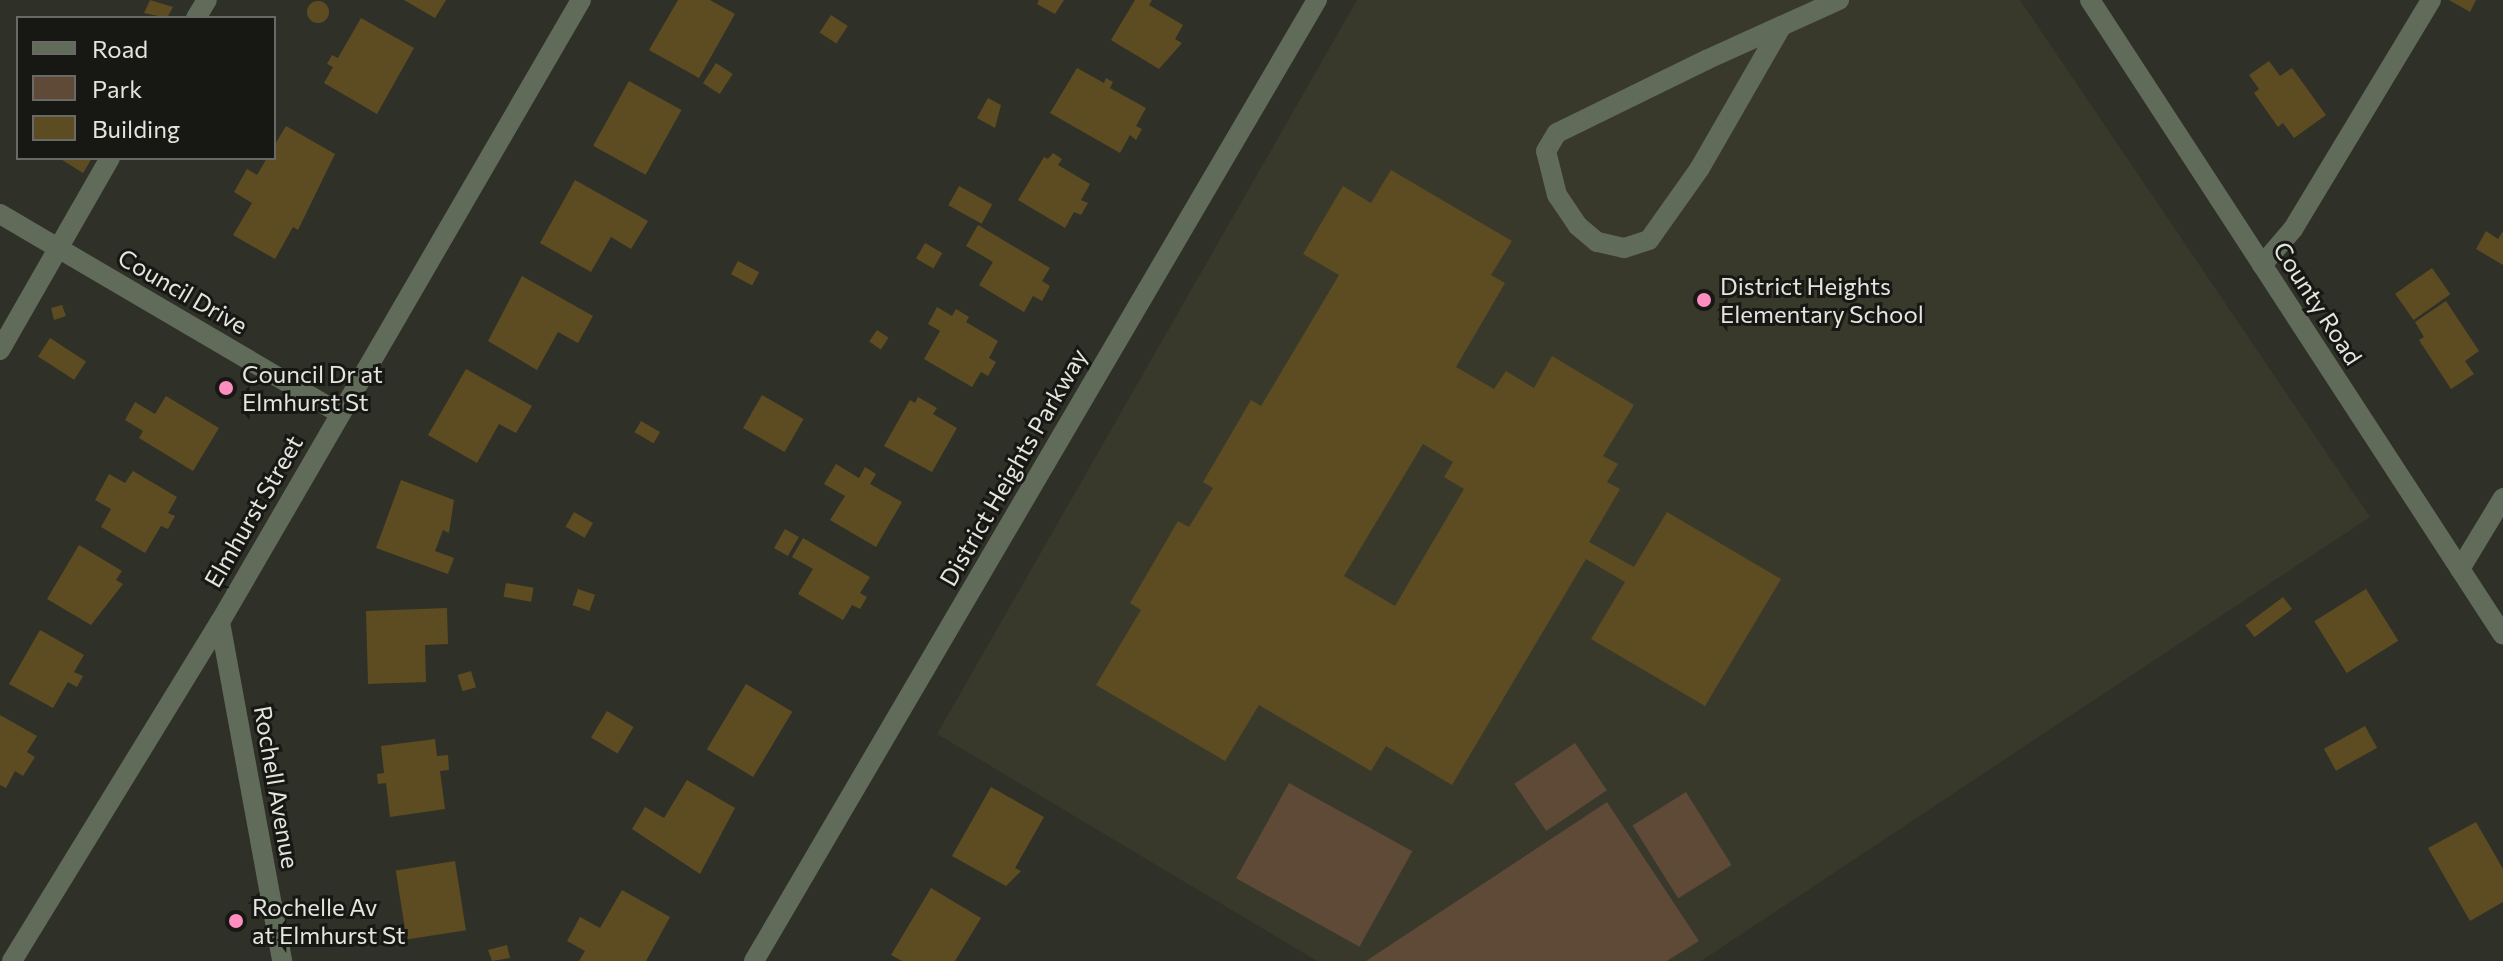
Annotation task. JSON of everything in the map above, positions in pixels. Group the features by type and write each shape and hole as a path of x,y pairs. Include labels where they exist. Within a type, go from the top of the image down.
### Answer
{"street":[{"name":"Elmhurst Street","path":"12,961 220,622 581,0"},
{"name":"District Heights Parkway","path":"754,961 1317,0"},
{"path":"1781,27 1700,168 1649,240 1624,248 1597,242 1578,226 1557,195 1546,151 1557,133 1781,27 1839,0"},
{"name":"County Road","path":"2090,0 2503,635"},
{"path":"2262,265 2293,229 2431,0"},
{"path":"0,350 56,247 109,160"},
{"name":"Council Drive","path":"0,214 339,413"},
{"path":"2460,569 2503,498"},
{"name":"Rochell Avenue","path":"220,622 282,961"}],"shaded area":[{"name":"District Heights Elementary School","path":"1357,0 2020,0 2370,517 1701,961 1317,961 937,734"}],"green space":[{"path":"1575,743 1607,790 1546,831 1514,784"},
{"path":"1289,783 1412,851 1359,947 1236,878"},
{"path":"1686,792 1732,865 1678,898 1633,825"},
{"path":"1607,802 1699,941 1667,961 1366,961"}],"building":[{"path":"150,0 173,7 168,16 144,13"},
{"path":"404,0 446,0 435,18"},
{"path":"678,0 710,0 735,14 699,78 649,50"},
{"path":"1039,0 1064,0 1055,14 1037,4"},
{"path":"1135,0 1152,0 1149,5 1183,25 1175,39 1182,43 1159,69 1111,40"},
{"path":"2449,0 2476,0 2470,12"},
{"path":"318,1 326,4 329,12 326,20 318,23 310,20 307,12 310,4"},
{"path":"831,15 848,26 836,44 820,33"},
{"path":"361,18 414,48 377,114 324,83 333,67 327,64 332,55 338,58"},
{"path":"2269,61 2280,76 2292,68 2326,115 2294,138 2283,123 2278,127 2254,93 2259,89 2249,75"},
{"path":"716,63 733,74 720,94 703,83"},
{"path":"1077,68 1104,83 1106,78 1113,82 1110,88 1146,108 1136,126 1142,129 1136,140 1130,135 1120,153 1050,113"},
{"path":"629,81 681,110 646,175 593,146"},
{"path":"988,98 1001,105 995,128 977,118"},
{"path":"286,126 335,154 298,230 293,227 275,259 233,235 252,203 234,192 247,169 257,175 266,160 276,160 276,143"},
{"path":"1053,153 1062,159 1058,165 1090,184 1081,200 1088,203 1081,215 1074,212 1065,228 1018,200 1044,157 1048,159"},
{"path":"62,160 91,160 83,173"},
{"path":"1391,170 1512,241 1491,275 1505,283 1456,367 1494,389 1506,371 1534,388 1552,356 1634,405 1603,456 1618,464 1607,482 1620,489 1589,542 1634,567 1667,512 1781,579 1705,706 1591,639 1625,582 1586,559 1452,785 1386,746 1371,771 1259,705 1225,761 1096,685 1141,610 1130,603 1178,521 1189,527 1213,488 1203,482 1251,400 1261,406 1339,275 1303,254 1343,186 1371,203","holes":["1423,444 1453,462 1444,477 1464,489 1395,606 1344,576"]},
{"path":"575,180 648,221 631,249 611,237 591,272 540,243"},
{"path":"959,186 992,204 982,224 948,205"},
{"path":"978,225 1050,268 1042,281 1050,286 1042,301 1033,296 1024,312 979,285 993,262 966,246"},
{"path":"2486,231 2498,239 2503,231 2503,265 2476,249"},
{"path":"925,243 942,253 933,269 916,259"},
{"path":"738,261 759,272 752,286 731,274"},
{"path":"2432,268 2450,294 2413,320 2395,294"},
{"path":"522,276 593,316 578,343 558,332 537,370 488,341"},
{"path":"2446,301 2479,351 2465,361 2474,374 2451,389 2419,340 2424,337 2415,322"},
{"path":"62,305 66,316 54,320 51,308"},
{"path":"937,307 952,316 956,309 969,317 966,322 998,341 989,358 996,362 988,376 981,372 972,387 924,359 940,331 928,324"},
{"path":"877,330 889,338 881,349 869,342"},
{"path":"50,338 86,361 74,380 38,356"},
{"path":"466,369 532,406 516,433 499,424 477,463 428,435"},
{"path":"762,395 804,419 785,452 743,428"},
{"path":"166,396 219,428 193,471 139,438 143,431 125,420 135,402 155,414"},
{"path":"918,397 937,408 933,414 957,428 932,472 884,446 910,400 915,403"},
{"path":"641,421 660,432 654,443 634,432"},
{"path":"836,464 859,478 865,467 876,474 870,484 902,502 876,547 830,520 845,496 824,484"},
{"path":"133,471 177,497 168,513 175,516 168,529 161,526 145,553 101,527 111,509 95,500 109,474 125,483"},
{"path":"401,480 454,500 449,533 443,530 435,551 454,558 448,574 376,548"},
{"path":"574,512 593,523 585,538 566,527"},
{"path":"785,529 799,537 788,556 774,548"},
{"path":"803,538 870,577 860,593 867,597 860,609 852,605 843,620 798,594 813,569 792,557"},
{"path":"79,545 122,571 116,580 123,584 91,625 47,599"},
{"path":"506,583 534,588 531,602 504,597"},
{"path":"578,589 595,595 589,611 572,605"},
{"path":"2366,589 2398,641 2347,673 2314,621"},
{"path":"2283,597 2292,609 2254,637 2245,625"},
{"path":"447,608 448,644 425,645 426,682 368,684 366,611"},
{"path":"40,630 84,655 74,672 83,676 77,687 68,682 53,708 9,684"},
{"path":"471,671 476,687 463,691 458,675"},
{"path":"746,684 792,712 753,777 707,749"},
{"path":"607,711 634,727 618,754 591,738"},
{"path":"0,715 37,736 27,752 35,757 23,776 15,771 6,788 0,785"},
{"path":"2365,726 2377,748 2336,771 2324,749"},
{"path":"435,739 437,756 448,755 449,770 440,771 445,809 390,817 386,783 378,784 377,774 384,773 381,746"},
{"path":"687,780 735,808 700,874 632,829 645,807 664,818"},
{"path":"991,787 1044,817 1015,868 1021,871 1006,886 952,856"},
{"path":"2476,822 2503,869 2503,902 2470,921 2428,848"},
{"path":"455,861 466,930 407,940 396,870"},
{"path":"931,888 981,918 955,961 902,961 891,955"},
{"path":"622,890 670,917 646,961 579,961 585,951 567,941 580,917 600,928"},
{"path":"507,945 510,958 492,961 488,950"}],"place":[{"name":"District Heights Elementary School","path":"1704,300"},
{"name":"Council Dr at Elmhurst St","path":"226,388"},
{"name":"Rochelle Av at Elmhurst St","path":"236,921"}]}
